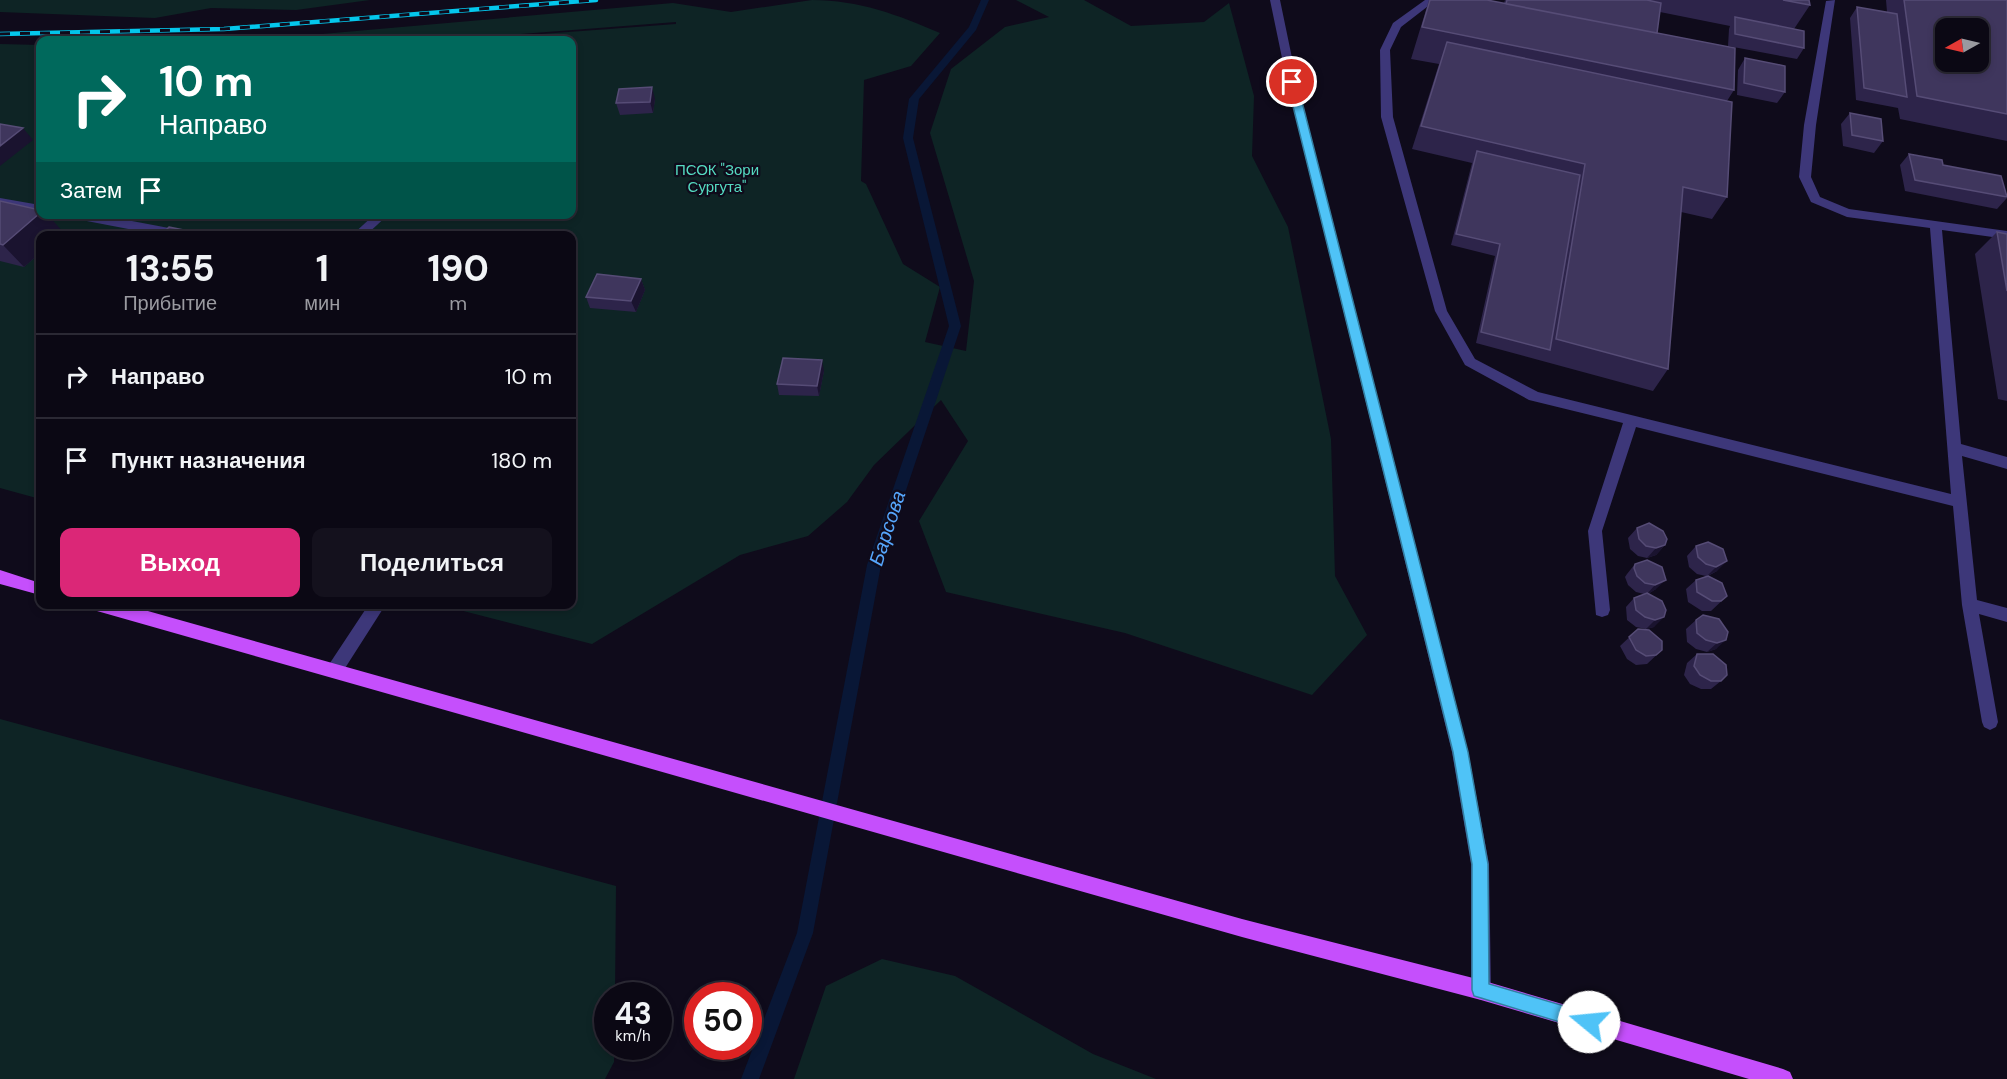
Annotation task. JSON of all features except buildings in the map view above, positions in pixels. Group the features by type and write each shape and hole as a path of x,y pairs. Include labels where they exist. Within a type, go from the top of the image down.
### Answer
{"main road":[{"path":"0,577 36,588"},
{"path":"115,609 1242,928 1481,990 1783,1079"}],"street":[{"path":"1275,0 1292,82 1460,752 1480,864 1481,990"},
{"path":"1431,0 1397,25 1384,50 1387,117 1441,311 1470,362 1534,396 1959,502"},
{"path":"1830,0 1810,124 1805,177 1815,199 1847,213 2007,235"},
{"path":"0,202 36,208"},
{"path":"98,219 163,231"},
{"path":"363,231 377,219"},
{"path":"1936,226 1954,448 1970,605 1990,722"},
{"path":"1602,610 1595,531 1631,420"},
{"path":"1954,448 2007,463"},
{"path":"1970,605 2007,615"},
{"path":"334,671 375,609"}],"green space":[{"path":"0,0 370,0 296,10 211,8 155,18 0,12"},
{"name":"ПСОК \"Зори Сургута\"","path":"812,0 829,1 878,10 940,33 911,66 864,80 861,181 866,184 903,264 940,287 925,342 966,351 974,281 930,133 951,69 1005,27 1049,17 1016,0 1084,0 1131,26 1204,22 1229,3 1254,96 1252,156 1288,227 1331,439 1335,576 1367,635 1312,695 1125,633 946,592 919,521 968,441 941,400 874,465 847,502 808,536 740,555 592,644 456,609 576,609 576,231 36,231 36,498 0,488 0,44 36,45 36,219 576,219 576,36 514,36 676,24 676,22 496,36 275,36 322,34 673,3 731,12"},
{"path":"0,719 616,886 615,982 594,982 594,1060 614,1060 605,1079 0,1079"},
{"path":"882,959 955,976 1093,1054 1156,1079 794,1079 826,986"}],"waterway":[{"name":"Барсова","path":"750,1079 805,933 874,565 955,326 908,138 914,99 973,28 985,0"}],"railway":[{"path":"0,34 224,29 596,0"}],"route":[{"path":"1292,82 1460,752 1480,864 1481,990 1589,1022"}]}
